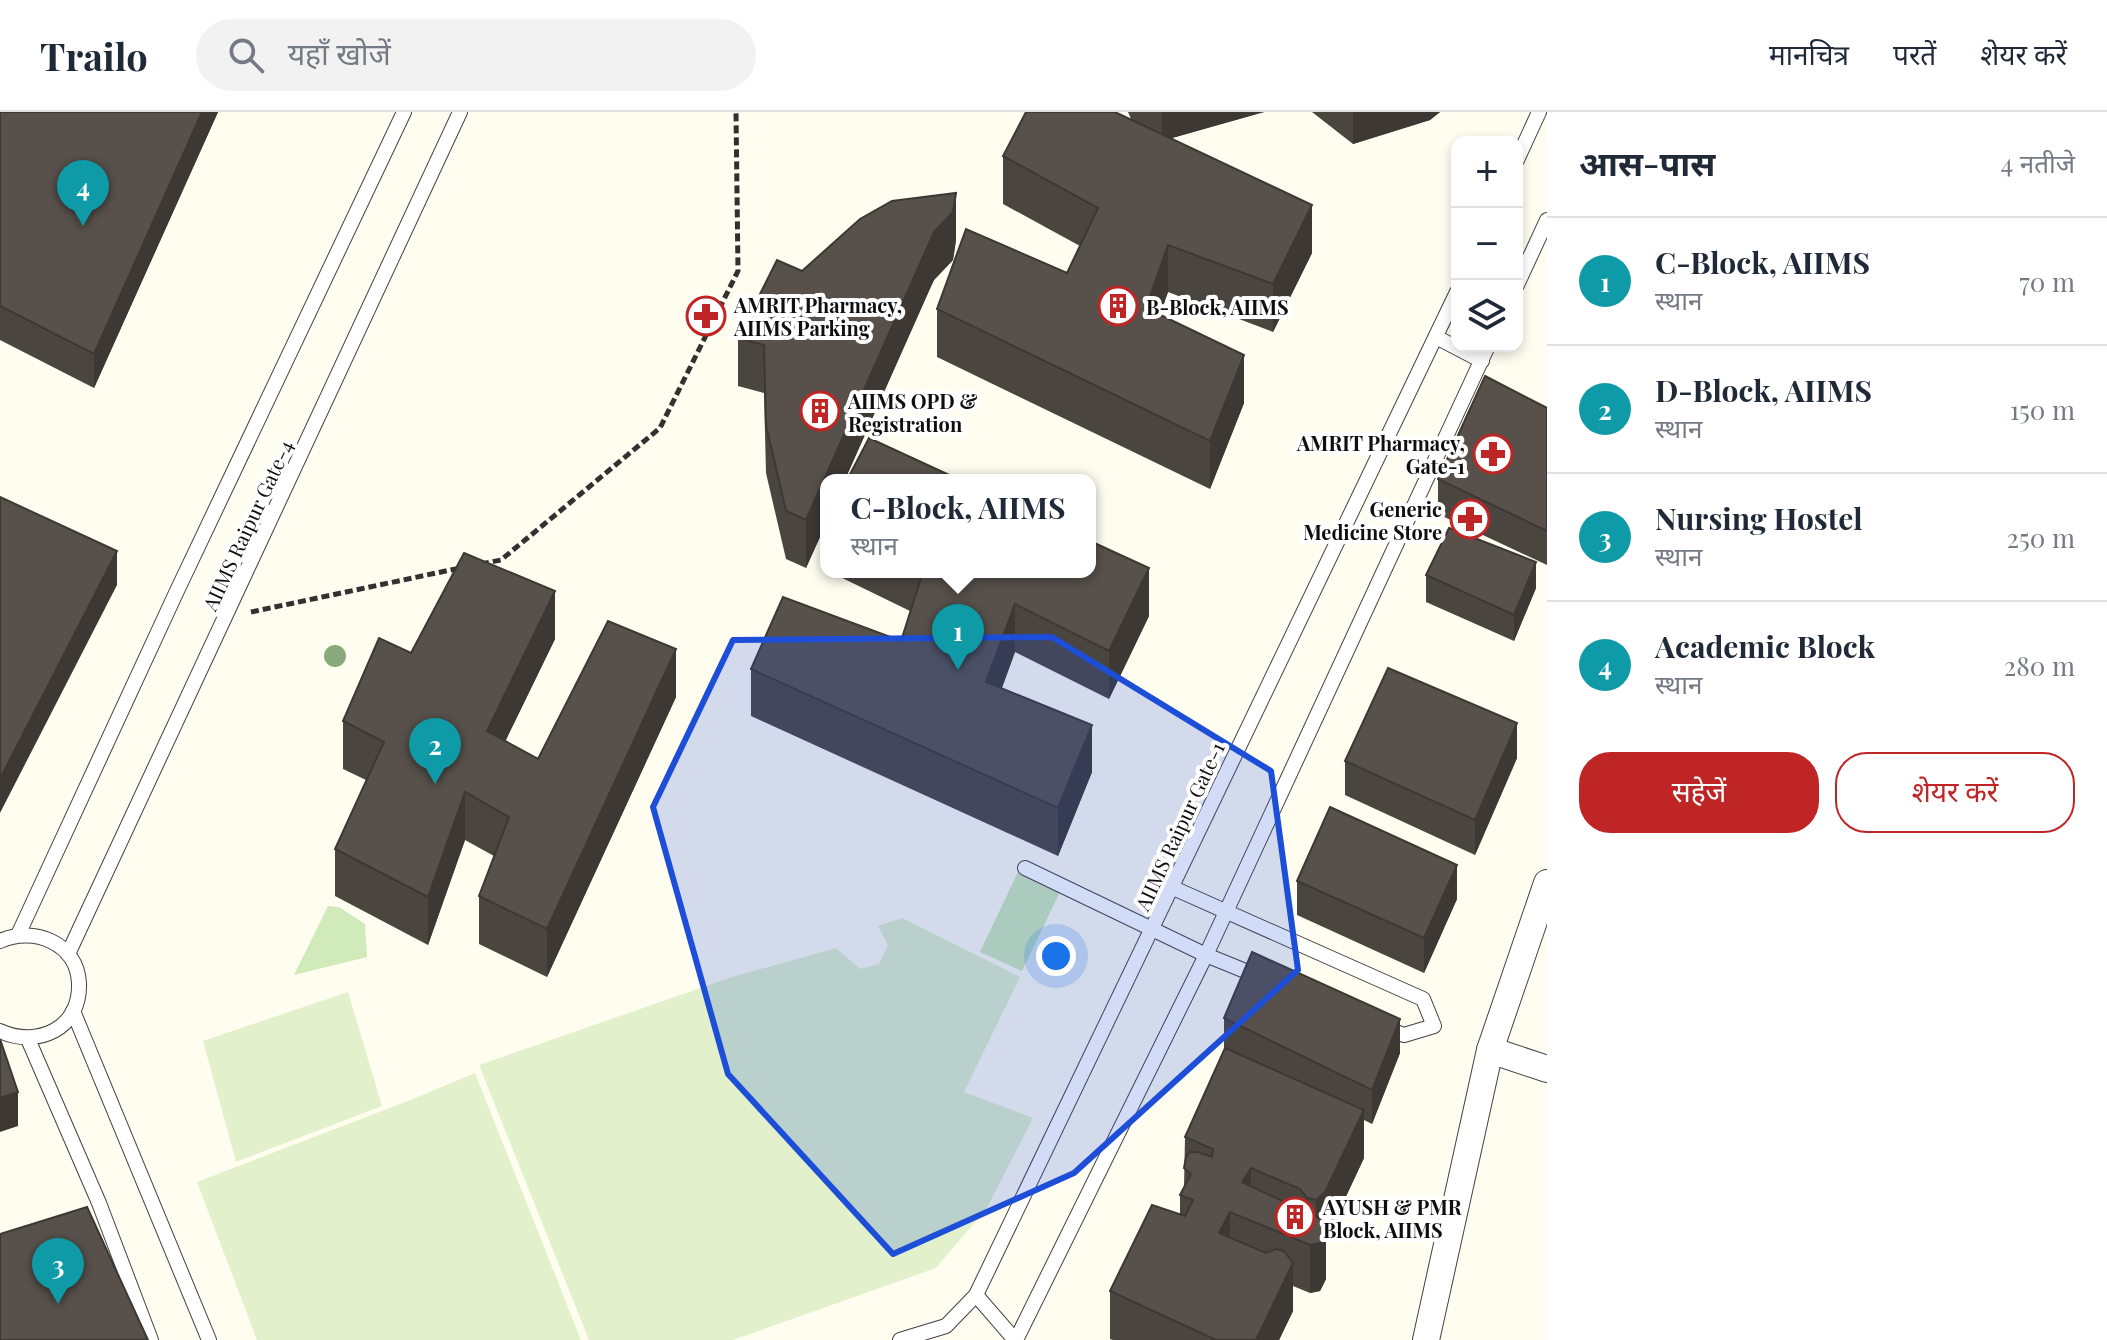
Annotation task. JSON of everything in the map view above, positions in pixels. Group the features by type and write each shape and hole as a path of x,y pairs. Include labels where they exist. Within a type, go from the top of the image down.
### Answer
{"street":[{"path":"1426,1340 1490,1050 1547,883"},
{"path":"1490,1050 1547,1069"}],"lane":[{"name":"AIIMS Raipur Gate-4","path":"18,935 200,541 404,112"},
{"name":"AIIMS Raipur Gate-4","path":"68,954 460,112"},
{"path":"1523,147 1539,112"},
{"path":"1519,280 1547,220"},
{"name":"AIIMS Raipur Gate-1","path":"900,1340 946,1326 976,1295 1451,305"},
{"path":"1436,337 1482,361"},
{"path":"976,1295 1016,1340 1206,955 1486,352"},
{"path":"1025,868 1206,955 1277,983"},
{"path":"1171,887 1423,999 1434,1026 1404,1035 1376,1024"},
{"path":"0,941 18,935 46,938 68,954 79,982 73,1011 55,1031 28,1039 0,1031"},
{"path":"73,1011 209,1340"},
{"path":"28,1039 92,1206 151,1340"}],"path":[{"path":"226,617 501,560 660,428 738,271 736,112"}],"highlighted area":[{"path":"1052,637 1271,771 1298,970 1074,1173 893,1254 728,1074 653,807 733,640"}],"green space":[{"path":"1018,872 1060,892 1022,971 980,952"},
{"path":"328,906 339,907 365,924 367,957 294,975"},
{"path":"902,918 1020,977 964,1092 1033,1118 987,1208 936,1268 733,1340 589,1340 479,1065 732,977 836,948 860,969 879,964 888,945 878,926"},
{"path":"348,992 382,1106 236,1162 203,1041"},
{"path":"475,1073 581,1340 257,1340 197,1182"}],"building":[{"path":"0,112 202,112 94,354 0,306"},
{"path":"1026,112 1115,112 1312,205 1273,284 1168,245 1146,308 1244,355 1210,441 937,309 966,229 1067,273 1098,208 1003,156"},
{"name":"AIIMS OPD & Registration","path":"956,193 953,212 934,232 826,474 820,474 820,488 806,520 786,511 766,425 764,345 738,338 777,260 802,271 860,219 892,201"},
{"path":"1485,376 1547,408 1547,531 1438,479"},
{"path":"869,438 947,474 850,474"},
{"path":"0,497 117,551 0,779"},
{"path":"1449,528 1536,562 1514,615 1426,575"},
{"path":"1096,544 1149,568 1109,651 1015,604 986,682 1092,725 1058,808 751,669 783,597 901,641 921,578 1096,578"},
{"path":"464,553 555,591 487,731 538,759 608,621 676,649 547,929 479,896 509,817 465,792 428,897 335,849 384,742 343,721 379,638 411,653"},
{"path":"1388,668 1517,723 1475,820 1345,761"},
{"path":"1330,807 1457,865 1424,938 1297,881"},
{"path":"1252,952 1400,1019 1372,1090 1224,1018"},
{"path":"0,1039 18,1092 0,1098"},
{"name":"AYUSH & PMR Block, AIIMS","path":"1225,1048 1364,1110 1325,1192 1316,1200 1307,1198 1300,1189 1251,1168 1242,1182 1323,1220 1322,1226 1326,1232 1320,1243 1310,1245 1230,1212 1219,1233 1266,1253 1276,1249 1284,1251 1293,1263 1256,1340 1216,1340 1110,1291 1152,1205 1185,1216 1193,1200 1180,1195 1191,1174 1184,1168 1186,1157 1190,1152 1198,1152 1212,1157 1213,1149 1185,1137"},
{"path":"87,1207 148,1340 0,1340 0,1234"}],"place":[{"name":"Academic Block","path":"83,226"},
{"name":"B-Block, AIIMS","path":"1118,306"},
{"name":"AMRIT Pharmacy, AIIMS Parking","path":"706,316"},
{"name":"AIIMS OPD & Registration","path":"820,411"},
{"name":"AMRIT Pharmacy, Gate-1","path":"1493,454"},
{"name":"Generic Medicine Store","path":"1470,519"},
{"name":"C-Block, AIIMS","path":"958,670"},
{"name":"D-Block, AIIMS","path":"435,784"},
{"name":"AYUSH & PMR Block, AIIMS","path":"1295,1217"},
{"name":"Nursing Hostel","path":"58,1304"}]}
